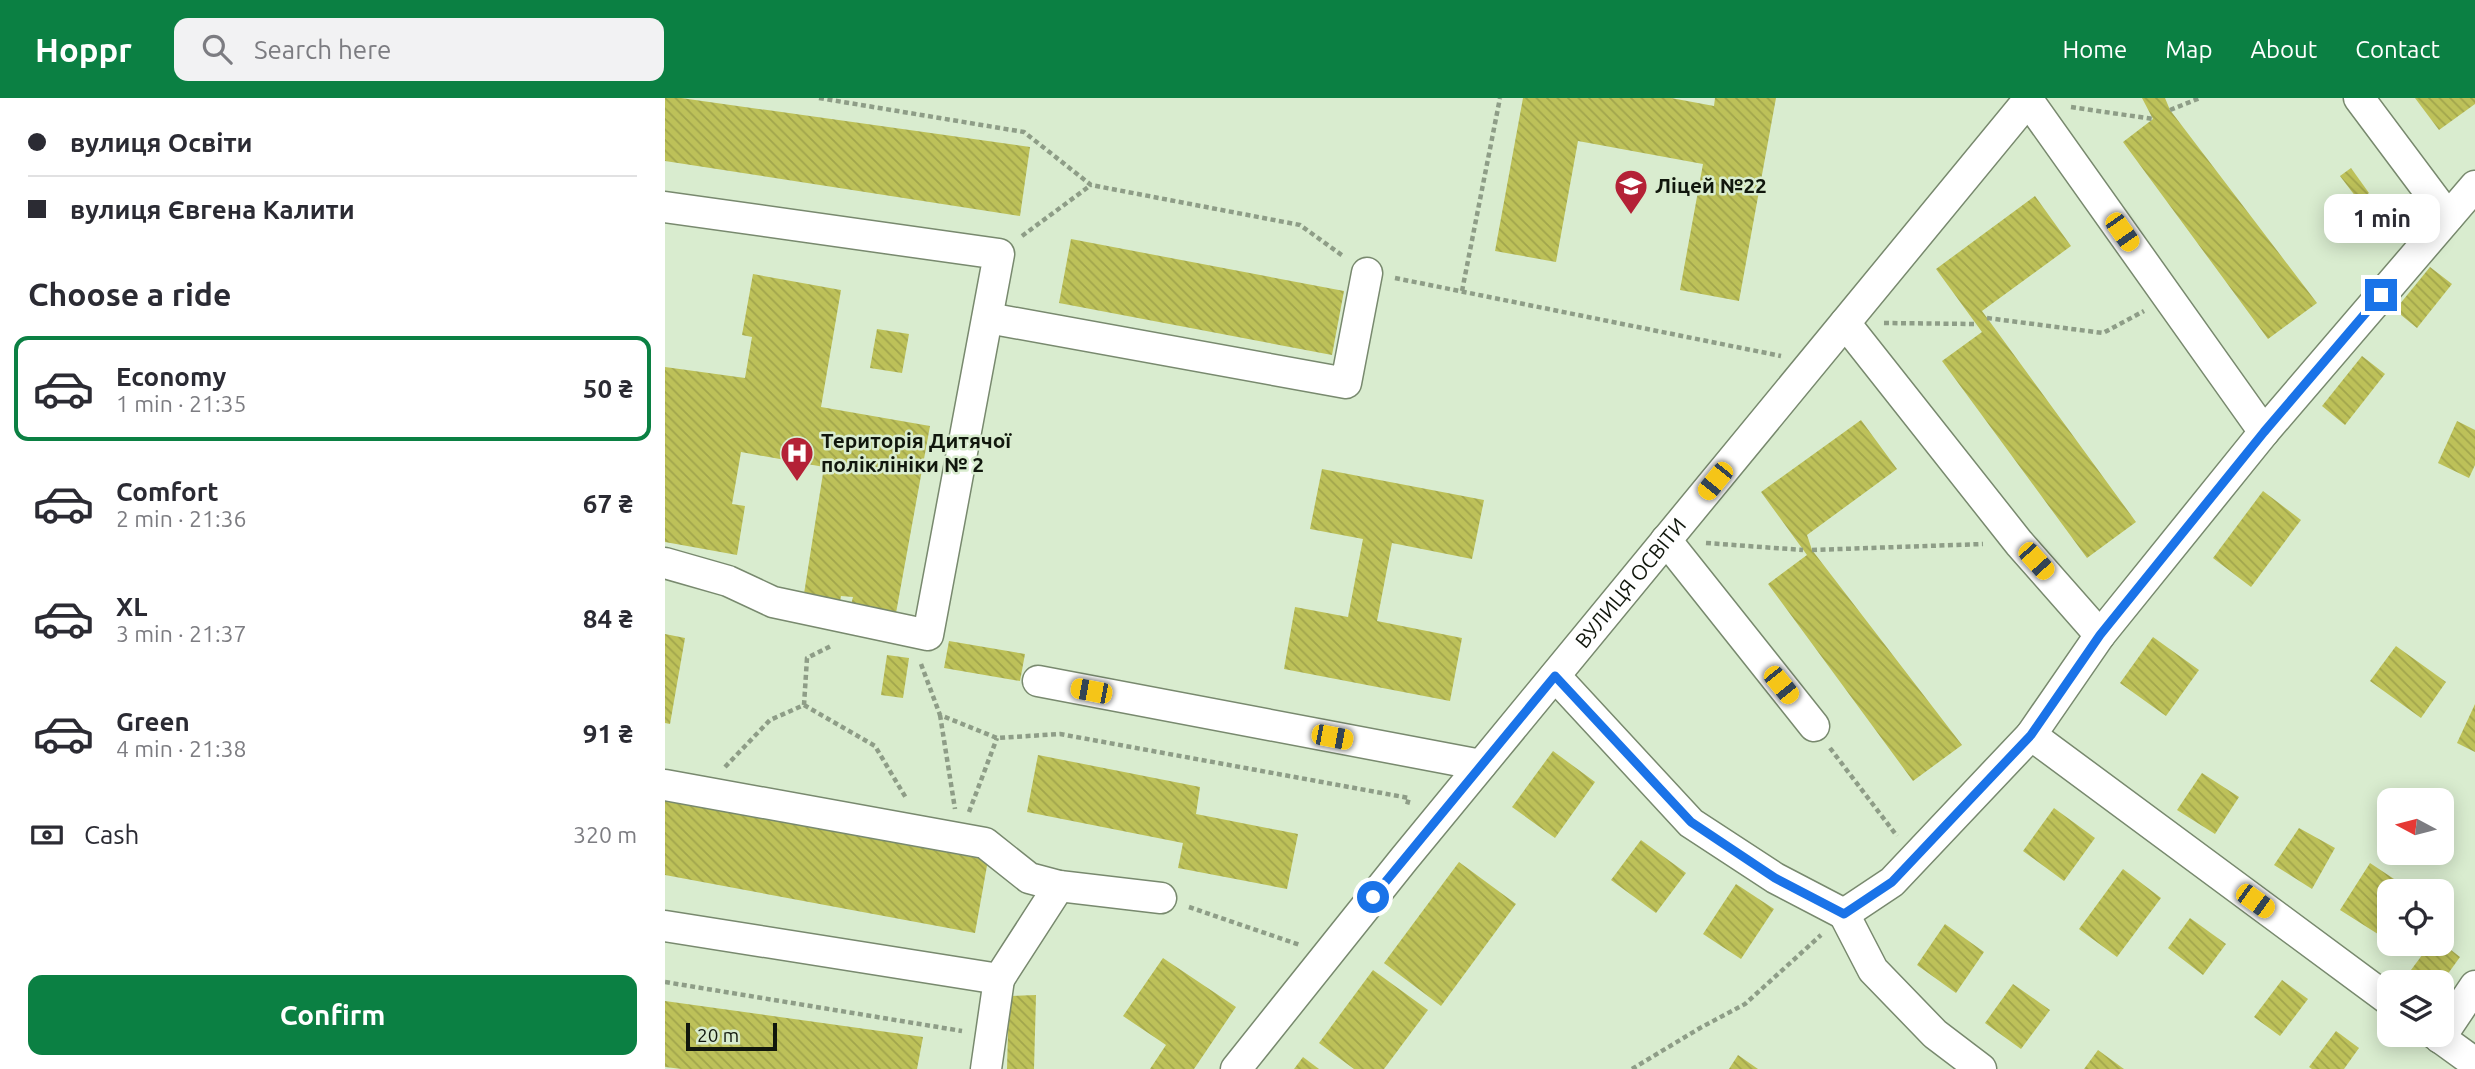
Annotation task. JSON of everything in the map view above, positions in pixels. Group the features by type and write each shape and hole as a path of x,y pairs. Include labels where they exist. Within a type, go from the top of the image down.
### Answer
{"street":[{"path":"2359,98 2448,217"},
{"path":"2029,99 2264,432"},
{"name":"ВУЛИЦЯ ОСВІТИ","path":"1236,1069 1481,765 2029,99"},
{"path":"1844,914 1892,882 2031,735 2100,635 2264,432 2475,186"},
{"path":"665,207 999,254 928,635 773,602 728,581 665,564"},
{"path":"988,318 1346,383 1367,273"},
{"path":"1845,323 2019,543 2100,635"},
{"path":"1666,540 1814,726"},
{"path":"1555,676 1691,822 1775,878 1844,914 1873,970 1935,1034 1981,1069"},
{"path":"1038,681 1481,765"},
{"path":"2031,735 2377,991"},
{"path":"665,785 985,843 1029,878 1059,886 1161,898"},
{"path":"986,1069 999,979 1059,886"},
{"path":"665,926 999,979"},
{"path":"2454,1014 2475,986"},
{"path":"2452,1047 2475,1063"}],"path":[{"path":"819,98 1024,132 1091,185 1300,225 1367,273 1812,363"},
{"path":"1462,291 1500,98"},
{"path":"2170,110 2200,98"},
{"path":"2029,99 2153,119"},
{"path":"999,254 1091,185"},
{"path":"1987,318 2103,333 2169,298"},
{"path":"1845,323 1976,324"},
{"path":"1666,540 1803,550"},
{"path":"1812,550 2019,543"},
{"path":"928,635 921,665 940,715 959,838"},
{"path":"804,705 807,658 831,646"},
{"path":"702,792 770,720 804,705"},
{"path":"804,705 874,746 927,831"},
{"path":"940,715 997,738 1060,734 1409,798 1405,812"},
{"path":"1814,726 1914,859"},
{"path":"959,838 997,738"},
{"path":"1161,898 1327,954"},
{"path":"1632,1069 1745,1004 1844,914"},
{"path":"665,982 991,1036"}],"building":[{"path":"665,98 681,98 1030,147 1020,216 665,161"},
{"path":"1523,98 1671,98 1714,106 1715,98 1776,98 1739,301 1680,290 1703,164 1578,141 1556,262 1495,251"},
{"path":"2142,98 2165,98 2170,110 2317,303 2268,339 2123,142 2153,119"},
{"path":"2415,98 2475,98 2475,104 2439,130"},
{"path":"2351,168 2369,193 2359,201 2340,176"},
{"path":"2035,196 2071,246 1982,311 2136,522 2087,558 1942,361 1982,332 1936,269"},
{"path":"1071,239 1344,291 1332,355 1059,303"},
{"path":"2430,267 2452,284 2417,328 2395,310"},
{"path":"753,274 841,290 821,407 930,426 896,613 851,605 853,597 841,596 839,607 803,600 824,467 741,452 732,504 745,506 737,555 665,542 665,367 745,378 752,337 742,335"},
{"path":"877,329 909,334 902,373 870,368"},
{"path":"2362,356 2385,374 2345,425 2322,406"},
{"path":"1861,420 1897,469 1807,535 1812,550 1962,745 1913,781 1768,584 1807,555 1761,492"},
{"path":"2457,421 2475,430 2475,465 2469,478 2438,463"},
{"path":"1322,469 1484,500 1472,559 1392,543 1377,621 1462,638 1450,701 1284,669 1295,607 1348,617 1363,539 1310,529"},
{"path":"2263,491 2301,520 2251,587 2213,558"},
{"path":"665,634 685,638 670,724 665,723"},
{"path":"2153,637 2199,670 2166,716 2120,683"},
{"path":"949,641 1025,654 1020,681 944,668"},
{"path":"2396,646 2446,682 2421,718 2370,681"},
{"path":"887,655 909,658 903,698 881,695"},
{"path":"2475,704 2475,752 2457,743"},
{"path":"1553,751 1595,782 1555,838 1512,807"},
{"path":"1038,755 1200,787 1196,814 1298,834 1287,889 1178,868 1183,843 1027,812"},
{"path":"2202,773 2239,797 2215,834 2177,810"},
{"path":"665,800 988,860 975,933 665,875"},
{"path":"2054,808 2095,838 2064,881 2023,851"},
{"path":"2299,828 2335,848 2312,889 2274,865"},
{"path":"1641,840 1686,873 1656,913 1611,880"},
{"path":"1459,862 1516,904 1441,1006 1384,963"},
{"path":"2370,863 2394,879 2377,879 2377,933 2340,910"},
{"path":"2123,869 2161,898 2117,957 2079,929"},
{"path":"1736,884 1774,909 1741,959 1703,934"},
{"path":"2190,918 2226,944 2203,975 2168,948"},
{"path":"1945,924 1984,952 1956,993 1917,965"},
{"path":"2454,952 2460,957 2451,970 2411,970 2421,956 2454,956"},
{"path":"1163,958 1236,1007 1194,1069 1150,1069 1166,1045 1123,1016"},
{"path":"1373,970 1428,1010 1384,1069 1354,1069 1319,1043"},
{"path":"2282,980 2308,999 2280,1036 2254,1017"},
{"path":"2013,984 2050,1010 2021,1049 1985,1023"},
{"path":"1036,995 1034,1069 1007,1069 1009,996"},
{"path":"665,1001 923,1037 917,1069 665,1067"},
{"path":"2336,1031 2359,1048 2344,1069 2309,1067"},
{"path":"2098,1050 2124,1069 2084,1069"},
{"path":"1738,1055 1758,1069 1729,1069"},
{"path":"1303,1057 1319,1069 1294,1069"}],"place":[{"name":"Ліцей №22","path":"1631,216"},
{"name":"Територія Дитячої поліклініки № 2","path":"797,483"}],"route":[{"path":"1373,897 1555,676 1691,822 1775,878 1844,914 1892,882 2031,735 2100,635 2264,432 2381,295"}]}
